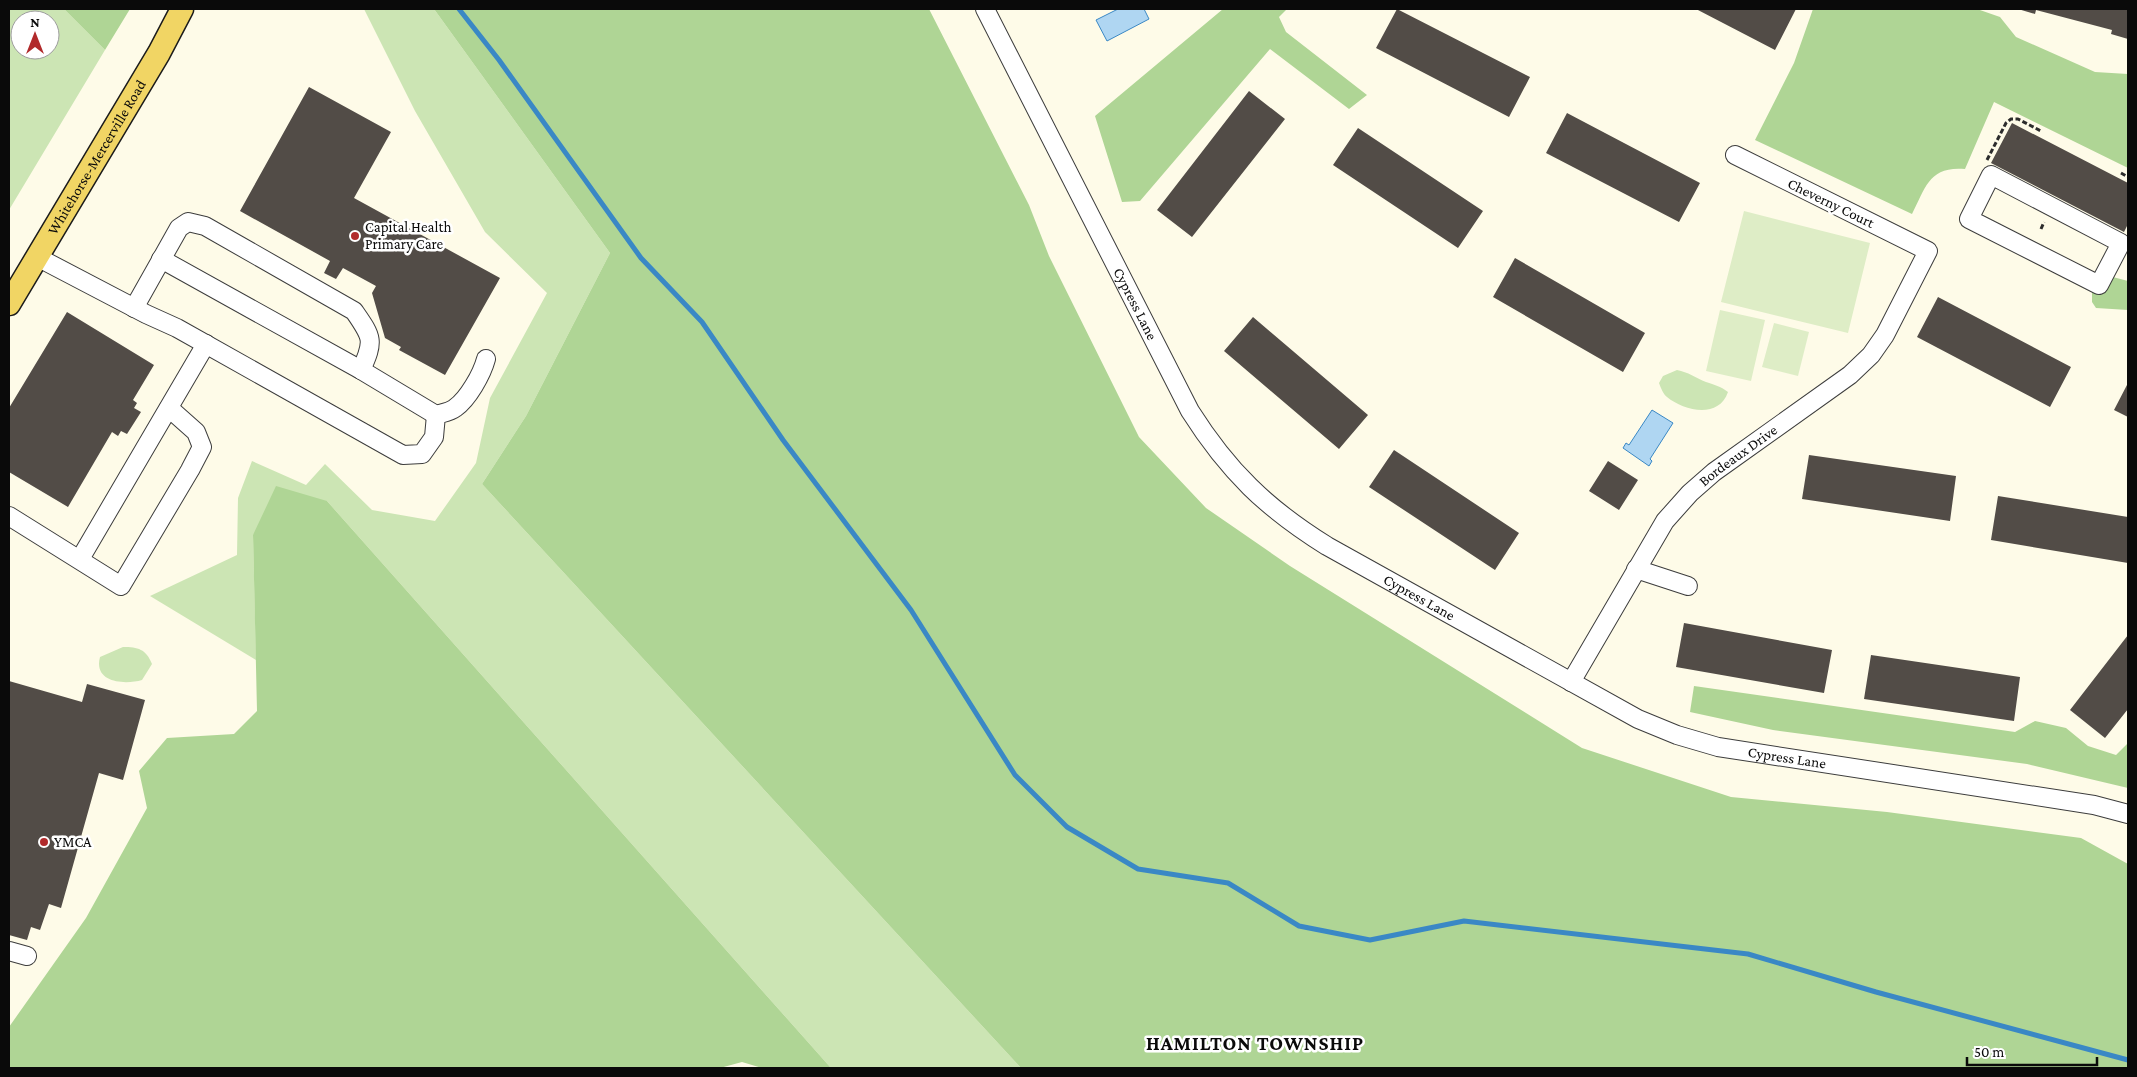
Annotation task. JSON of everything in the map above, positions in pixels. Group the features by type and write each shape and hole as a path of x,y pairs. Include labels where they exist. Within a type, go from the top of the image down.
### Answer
{"main road":[{"name":"Whitehorse-Mercerville Road","path":"9,304 159,53 182,9"}],"street":[{"name":"Cypress Lane","path":"985,9 1190,411 1210,442 1234,472 1260,498 1294,526 1638,719 1677,735 1718,747 2094,805 2128,814"},
{"name":"Cheverny Court","path":"1735,155 1928,251"},
{"path":"1992,176 2121,243 2099,285 1969,219 1989,180 1992,176"},
{"path":"134,308 179,228 188,222 206,226 354,311 368,332 370,350 361,370"},
{"name":"Bordeaux Drive","path":"1571,682 1665,521 1690,493 1714,472 1850,375 1870,355 1885,335 1928,251"},
{"path":"37,257 134,308 177,328 403,455 422,454 434,437 436,415"},
{"path":"161,259 361,370 436,415"},
{"path":"80,559 206,344"},
{"path":"436,415 454,408 465,397 483,371 486,359"},
{"path":"9,516 121,586 202,447 196,432 169,408"},
{"path":"1636,569 1688,586"},
{"path":"9,951 27,956"}],"path":[{"path":"1989,180 1985,172 1988,157 2008,120 2018,119 2041,131"},
{"path":"2121,173 2128,177"}],"green space":[{"path":"9,9 64,9 105,50 9,210"},
{"path":"64,9 130,9 105,50"},
{"path":"364,9 434,9 610,253 526,416 482,484 1021,1068 831,1068 327,501 253,535 256,660 150,596 237,555 238,498 252,461 306,485 325,464 372,510 435,521 476,463 490,398 547,293 485,232 415,111"},
{"path":"434,9 929,9 1029,205 1049,256 1139,437 1206,508 1290,566 1582,748 1731,797 1887,812 2081,838 2128,864 2128,1068 1021,1068 482,484 526,416 610,253"},
{"path":"1223,9 1287,9 1279,17 1286,32 1367,95 1349,109 1270,49 1140,201 1122,202 1095,116"},
{"path":"1813,9 1977,9 2000,17 2016,37 2095,72 2128,74 2128,168 1994,102 1965,169 1944,171 1930,180 1912,214 1755,140 1794,63"},
{"path":"1744,211 1870,243 1848,333 1721,302"},
{"path":"2109,276 2128,281 2128,310 2096,308 2092,302 2092,289"},
{"path":"1720,310 1765,320 1751,381 1706,371"},
{"path":"1774,323 1809,332 1798,376 1762,367"},
{"path":"1677,370 1728,392 1723,401 1709,409 1691,409 1682,406 1664,394 1659,383 1663,376"},
{"path":"276,486 327,501 831,1068 762,1068 742,1062 720,1068 9,1068 9,1027 86,918 147,808 139,771 167,738 234,734 257,711 253,535"},
{"path":"123,647 141,650 150,659 152,664 142,680 119,682 106,677 101,672 99,666 100,657"},
{"path":"1694,686 2015,732 2035,721 2066,728 2088,746 2116,755 2128,743 2128,788 2027,764 1773,730 1690,712"}],"water":[{"path":"1118,9 1144,9 1149,19 1107,41 1096,20"},
{"path":"1652,410 1673,423 1650,459 1652,461 1649,466 1623,448 1626,443 1629,445"}],"building":[{"path":"1397,9 1530,77 1509,117 1376,48"},
{"path":"1696,9 1796,9 1775,50"},
{"path":"2018,9 2128,9 2128,39 2111,34 2112,30 2036,10 2035,14"},
{"name":"Capital Health Primary Care","path":"309,87 391,132 354,198 500,278 445,375 399,350 401,347 385,338 372,293 376,286 343,268 336,279 324,273 330,261 240,211"},
{"path":"1249,91 1285,119 1192,237 1157,210"},
{"path":"1567,113 1700,183 1679,222 1546,153"},
{"path":"2012,123 2128,183 2128,224 2124,232 1991,163"},
{"path":"1358,128 1483,211 1458,248 1333,165"},
{"path":"1515,258 1645,333 1623,372 1493,297"},
{"path":"1938,297 2071,367 2050,407 1917,337"},
{"path":"67,312 154,365 133,400 137,403 134,408 141,412 127,434 121,431 118,436 112,432 68,507 9,472 9,408"},
{"path":"1253,317 1368,415 1339,449 1224,351"},
{"path":"2128,383 2128,417 2114,410"},
{"path":"1394,450 1519,533 1495,570 1369,487"},
{"path":"1809,455 1956,476 1950,521 1802,499"},
{"path":"1608,461 1638,480 1619,510 1589,491"},
{"path":"1998,496 2128,517 2128,563 1991,540"},
{"path":"1684,623 1832,650 1824,693 1676,667"},
{"path":"2128,635 2128,709 2105,738 2070,710"},
{"path":"1871,655 2020,677 2014,721 1864,699"},
{"name":"YMCA","path":"9,681 82,702 87,684 145,700 123,780 99,773 61,908 49,904 40,930 31,927 27,940 9,935"}],"waterway":[{"path":"459,9 499,60 641,258 702,322 783,440 911,610 1015,775 1067,827 1138,869 1228,883 1299,926 1370,940 1464,921 1748,954 1876,992 2128,1060"}],"place":[{"name":"Capital Health Primary Care","path":"355,236"},
{"name":"YMCA","path":"44,842"}],"district":[{"name":"HAMILTON TOWNSHIP","path":"1255,1043"}]}
